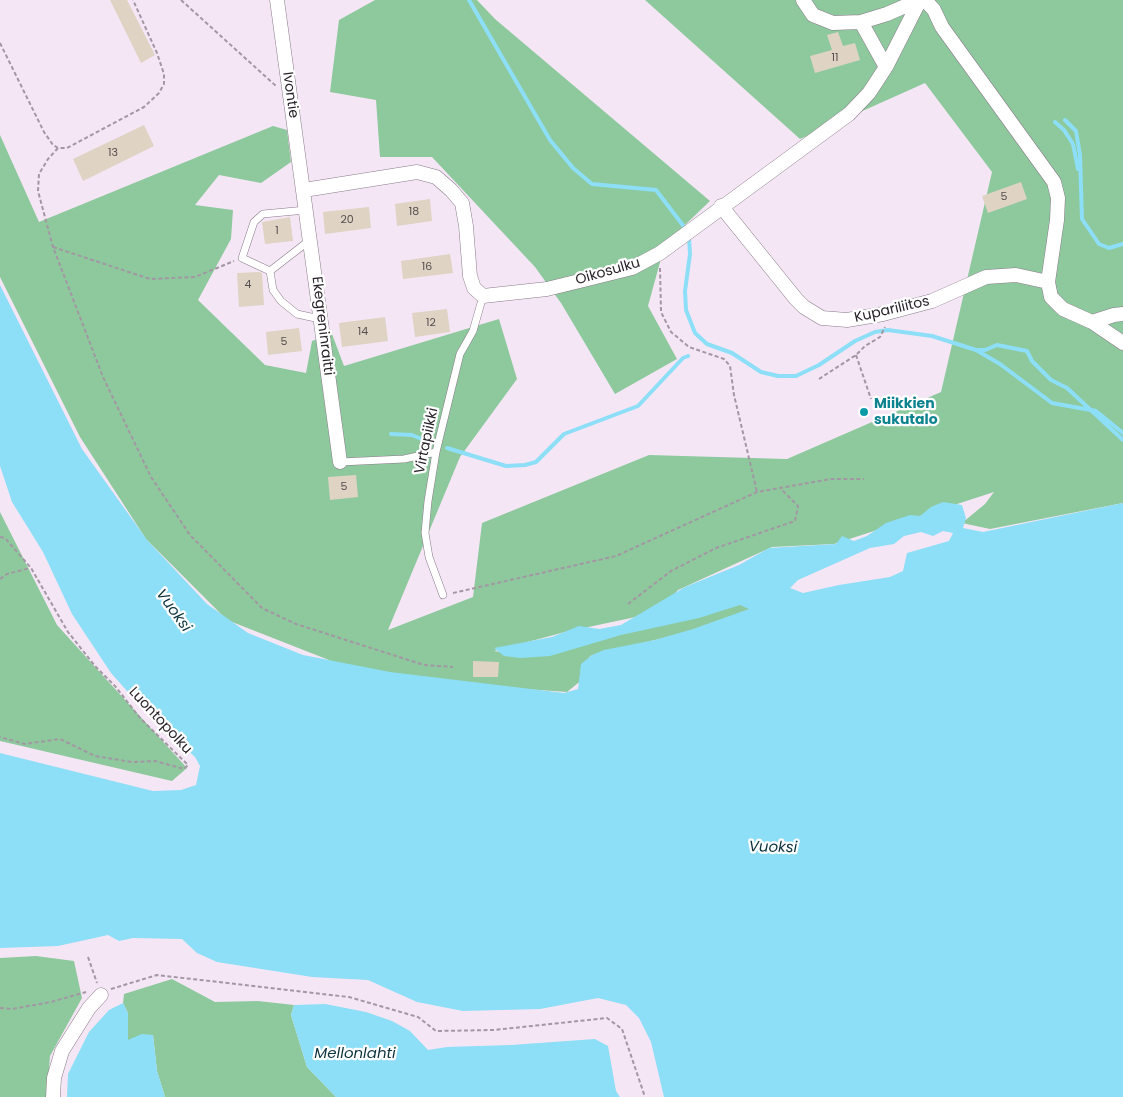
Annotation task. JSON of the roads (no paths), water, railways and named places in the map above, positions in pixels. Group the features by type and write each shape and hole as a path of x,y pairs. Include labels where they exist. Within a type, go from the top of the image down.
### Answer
{"street":[{"name":"Ivontie","path":"277,0 304,190"},
{"path":"803,0 813,15 833,23 861,22 888,14 920,0 926,1 934,10 942,27 1054,182 1058,198 1053,257 1048,282 1051,297 1063,308 1092,322 1123,344"},
{"name":"Oikosulku","path":"483,296 547,289 632,268 660,254 721,206 849,114 869,93 886,67 920,0"},
{"path":"861,22 886,67"},
{"path":"304,190 417,172 436,177 462,203 470,276 474,288 483,296"},
{"name":"Ekegreninraitti","path":"304,190 340,462"},
{"name":"Kupariliitos","path":"721,206 796,299 804,307 822,318 847,320 896,311 932,301 986,277 1016,275 1048,282"},
{"path":"1092,322 1123,314"},
{"path":"53,1097 54,1078 62,1051 88,1008 101,995"}],"lane":[{"path":"270,271 242,258 254,222 263,214 307,210"},
{"path":"270,271 310,240"},
{"path":"270,271 273,290 281,301 297,314 320,319"},
{"name":"Virtapiikki","path":"443,595 429,557 425,533 428,500 436,452 460,354 473,332 483,296"},
{"path":"340,462 404,459 436,452"}],"water":[{"name":"Vuoksi","path":"0,285 82,449 147,540 207,604 248,633 303,655 390,672 564,693 578,689 581,664 592,655 604,650 655,640 693,629 749,609 740,605 699,618 621,635 550,656 520,658 504,656 494,648 552,637 579,626 599,629 621,625 685,587 739,565 769,548 836,544 842,536 854,541 867,536 886,523 910,515 920,516 931,507 943,502 962,505 966,518 963,528 983,532 1123,503 1123,1097 664,1097 651,1042 639,1018 626,1005 598,998 540,1009 463,1011 417,1002 368,980 312,977 217,962 197,953 182,939 133,938 119,941 108,935 58,946 0,948 0,753 153,791 181,790 196,785 200,766 195,757 144,710 111,673 72,614 43,552 12,502 0,466","holes":["943,531 953,533 949,541 907,553 903,571 890,577 803,593 790,588 798,580 870,548 894,544 904,536 921,532 933,536"]},
{"path":"123,1003 128,1013 128,1040 142,1034 153,1035 157,1071 165,1097 67,1097 68,1074 89,1032 109,1010"},
{"name":"Mellonlahti","path":"325,1004 366,1012 392,1021 410,1031 428,1050 447,1047 595,1039 608,1046 616,1091 620,1097 336,1097 307,1067 291,1015 294,1005"}],"waterway":[{"path":"469,0 550,140 573,168 592,184 656,190 685,228"},
{"path":"1065,120 1076,131 1080,155 1082,219 1099,244 1109,248 1123,244"},
{"path":"1055,122 1064,130 1073,144 1078,169"},
{"path":"689,238 690,254 685,291 686,310 695,333 707,344 732,353 761,372 778,376 796,376 819,365 855,341 875,332 888,330 932,336 976,350 1000,364 1052,403 1096,411 1123,433"},
{"path":"976,350 985,350 997,345 1027,351 1032,361 1051,380 1067,388 1123,440"},
{"path":"447,448 506,466 525,465 536,462 564,434 638,406 683,358 688,356"},
{"path":"391,434 412,435 431,443"}],"place":[{"name":"Miikkien sukutalo","path":"864,412"}]}
